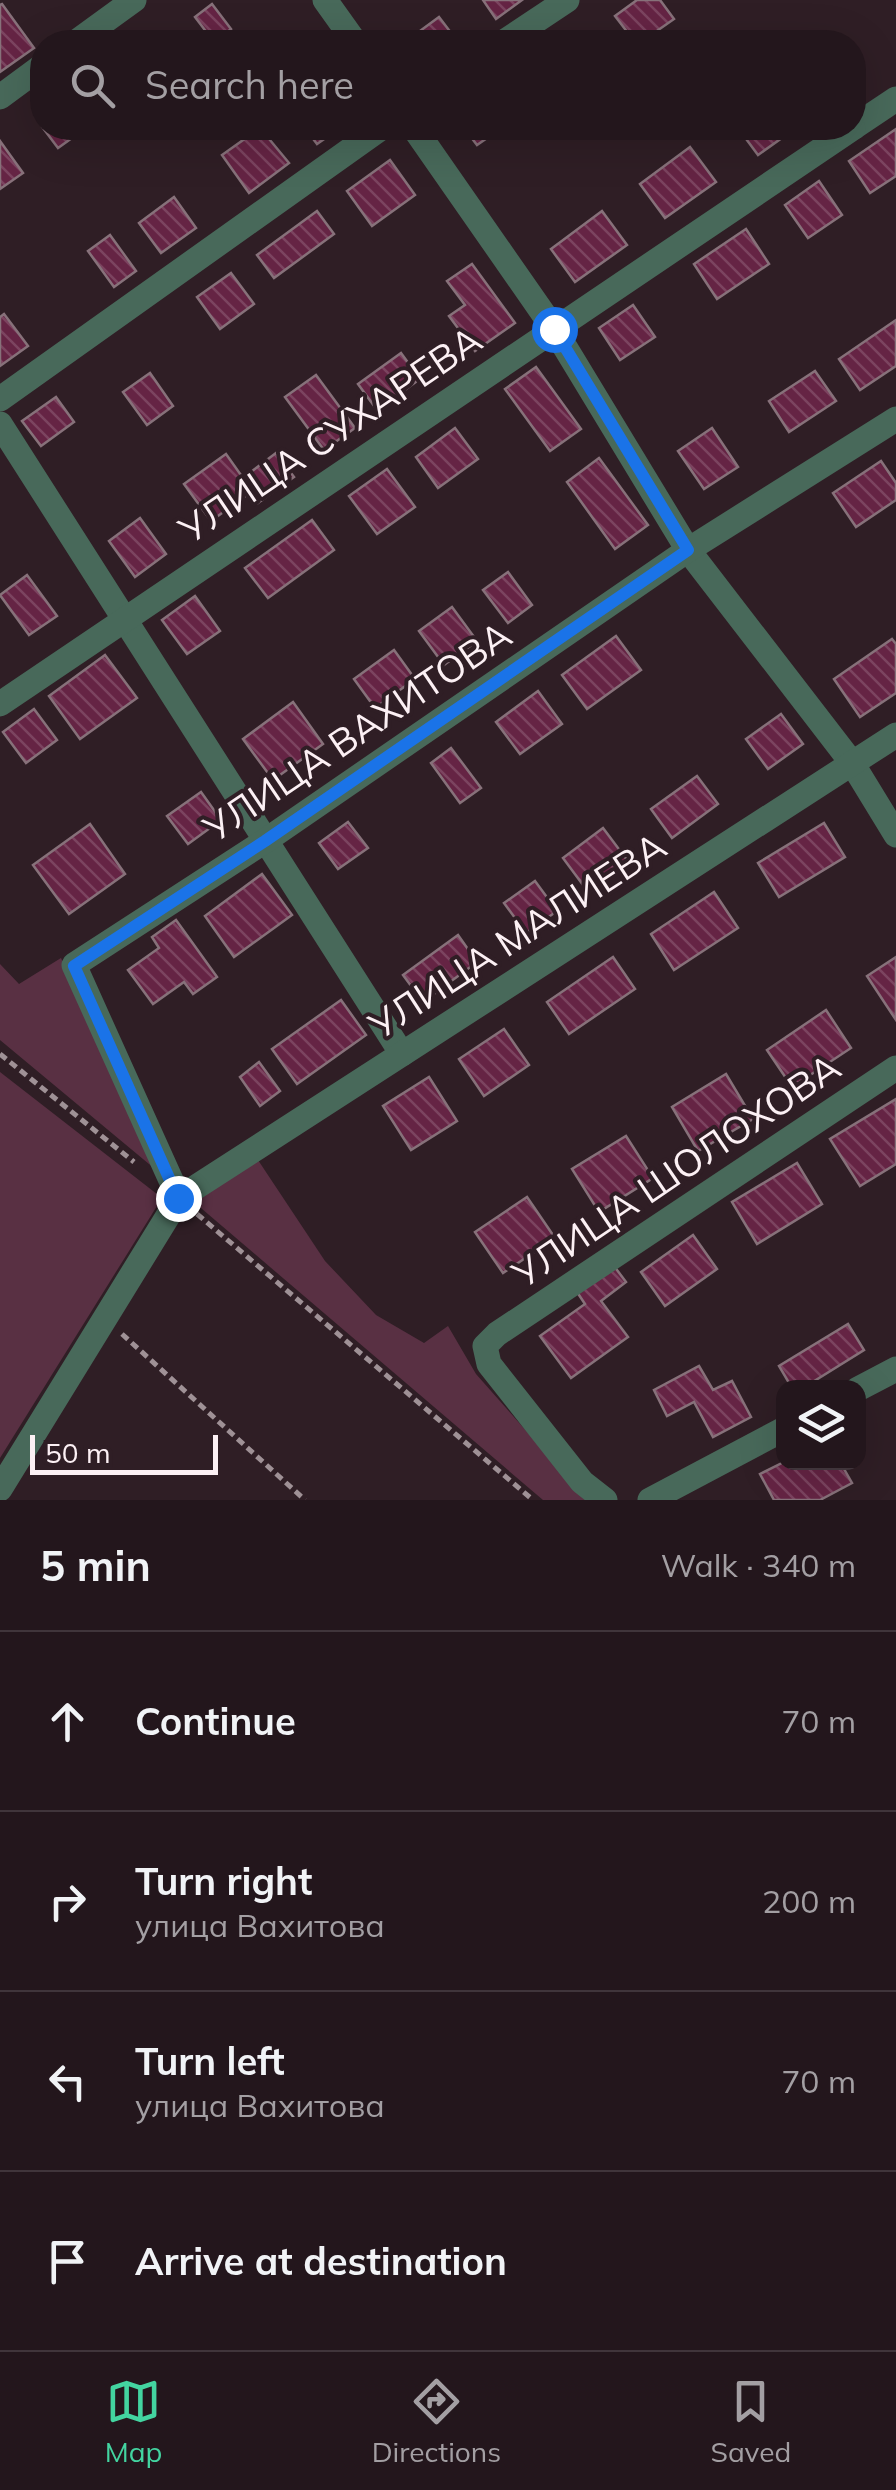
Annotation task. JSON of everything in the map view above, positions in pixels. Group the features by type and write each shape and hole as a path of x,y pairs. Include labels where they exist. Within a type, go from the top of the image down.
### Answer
{"street":[{"path":"93,30 134,0"},
{"path":"325,0 346,30"},
{"path":"522,30 566,0"},
{"path":"0,97 30,75"},
{"name":"УЛИЦА СУХАРЕВА","path":"866,119 896,99"},
{"path":"0,399 363,140"},
{"path":"422,140 554,329 688,550 852,763 896,835"},
{"name":"УЛИЦА СУХАРЕВА","path":"0,704 834,140"},
{"name":"УЛИЦА ВАХИТОВА","path":"178,1198 74,966 265,841 688,550 896,419"},
{"path":"0,424 402,1054"},
{"name":"УЛИЦА МАЛИЕВА","path":"178,1198 896,735"},
{"name":"УЛИЦА ШОЛОХОВА","path":"605,1500 582,1482 489,1364 486,1346 498,1334 896,1068"},
{"path":"0,1489 178,1198"},
{"path":"866,1385 896,1369"},
{"path":"650,1500 776,1433"}],"path":[{"path":"0,1054 134,1162"},
{"path":"178,1198 534,1500"},
{"path":"105,1318 305,1500"}],"shaded area":[{"path":"61,958 161,1174 0,1040 0,964 19,984"},
{"path":"0,1072 162,1198 0,1458"},
{"path":"256,1157 325,1261 376,1315 424,1343 448,1326 476,1374 574,1485 595,1500 543,1500 188,1197"}],"building":[{"path":"483,0 522,0 496,19"},
{"path":"637,0 660,0 674,19 658,30 626,30 615,16"},
{"path":"212,4 231,29 205,30 195,17"},
{"path":"0,5 30,42 30,51 0,72"},
{"path":"439,17 449,30 421,30"},
{"path":"896,129 896,176 870,193 849,161"},
{"path":"52,140 69,140 58,148"},
{"path":"243,140 270,140 289,163 249,193 222,155"},
{"path":"747,140 779,140 758,155"},
{"path":"0,141 23,173 0,189"},
{"path":"690,147 716,182 665,218 640,184"},
{"path":"390,160 415,195 372,226 347,191"},
{"path":"819,181 842,215 808,238 785,205"},
{"path":"174,197 196,228 161,253 139,223"},
{"path":"317,211 334,234 274,278 257,255"},
{"path":"602,211 627,245 575,282 551,249"},
{"path":"746,229 769,264 717,299 694,264"},
{"path":"110,235 136,271 114,287 88,251"},
{"path":"472,264 515,323 475,351 449,316 465,305 447,281"},
{"path":"231,273 254,304 220,329 197,297"},
{"path":"633,305 655,337 620,360 599,328"},
{"path":"4,314 28,346 0,366 0,317"},
{"path":"896,320 896,366 860,390 839,359"},
{"path":"401,353 420,379 377,410 358,384"},
{"path":"536,367 581,429 550,451 505,389"},
{"path":"815,371 836,401 789,432 769,401"},
{"path":"150,373 173,406 147,425 123,392"},
{"path":"316,375 355,428 324,450 285,397"},
{"path":"56,397 74,422 41,446 22,421"},
{"path":"455,428 478,459 438,488 416,457"},
{"path":"712,428 738,467 704,489 678,451"},
{"path":"276,453 294,477 258,503 251,492 211,521 184,484 226,454 243,478"},
{"path":"599,458 648,525 615,549 567,482"},
{"path":"881,461 896,483 896,500 856,527 833,493"},
{"path":"387,469 415,507 377,534 349,496"},
{"path":"140,518 166,554 135,577 109,541"},
{"path":"312,520 334,550 268,598 245,568"},
{"path":"508,572 532,605 508,623 483,590"},
{"path":"27,575 57,616 29,635 0,595"},
{"path":"195,596 220,631 187,654 162,620"},
{"path":"452,607 477,641 444,665 419,631"},
{"path":"616,636 641,670 587,709 562,675"},
{"path":"892,639 896,644 896,693 860,717 834,679"},
{"path":"394,650 415,679 375,708 354,679"},
{"path":"105,655 137,698 80,739 49,696"},
{"path":"538,691 562,724 520,754 496,722"},
{"path":"293,702 323,744 273,780 243,739"},
{"path":"34,709 57,740 26,763 3,732"},
{"path":"781,714 803,744 768,769 746,739"},
{"path":"451,748 481,788 460,803 431,763"},
{"path":"697,776 718,804 672,838 651,809"},
{"path":"201,792 221,820 188,844 167,816"},
{"path":"348,822 368,848 338,869 319,843"},
{"path":"824,823 845,857 779,897 758,863"},
{"path":"90,824 125,874 69,914 33,865"},
{"path":"603,828 627,860 586,889 563,858"},
{"path":"262,874 292,915 234,957 205,916"},
{"path":"535,881 557,911 526,933 504,903"},
{"path":"714,892 738,928 674,970 651,934"},
{"path":"176,920 217,977 193,994 184,982 153,1004 128,970 159,948 152,937"},
{"path":"458,935 477,962 423,1002 403,975"},
{"path":"613,957 635,989 569,1034 547,1002"},
{"path":"896,957 896,1020 867,976"},
{"path":"341,1000 366,1035 297,1084 272,1049"},
{"path":"826,1010 851,1048 792,1087 767,1050"},
{"path":"504,1029 529,1065 484,1096 459,1059"},
{"path":"259,1062 280,1091 260,1106 240,1077"},
{"path":"726,1074 753,1119 698,1151 672,1107"},
{"path":"429,1077 457,1121 411,1150 383,1106"},
{"path":"896,1099 896,1164 860,1186 830,1139"},
{"path":"626,1136 653,1178 599,1212 572,1169"},
{"path":"797,1163 822,1204 757,1244 732,1202"},
{"path":"527,1197 555,1238 503,1273 475,1232"},
{"path":"693,1235 717,1269 665,1306 641,1272"},
{"path":"614,1266 626,1282 601,1301 628,1337 571,1378 540,1336 585,1304 577,1292"},
{"path":"848,1324 864,1350 816,1380 787,1380 779,1366"},
{"path":"699,1366 713,1390 732,1381 751,1417 713,1437 694,1402 667,1416 654,1390"},
{"path":"776,1466 776,1470 845,1470 852,1483 820,1500 774,1500 760,1474"}],"route":[{"path":"178,1198 74,966 265,841 688,550 554,329"}]}
